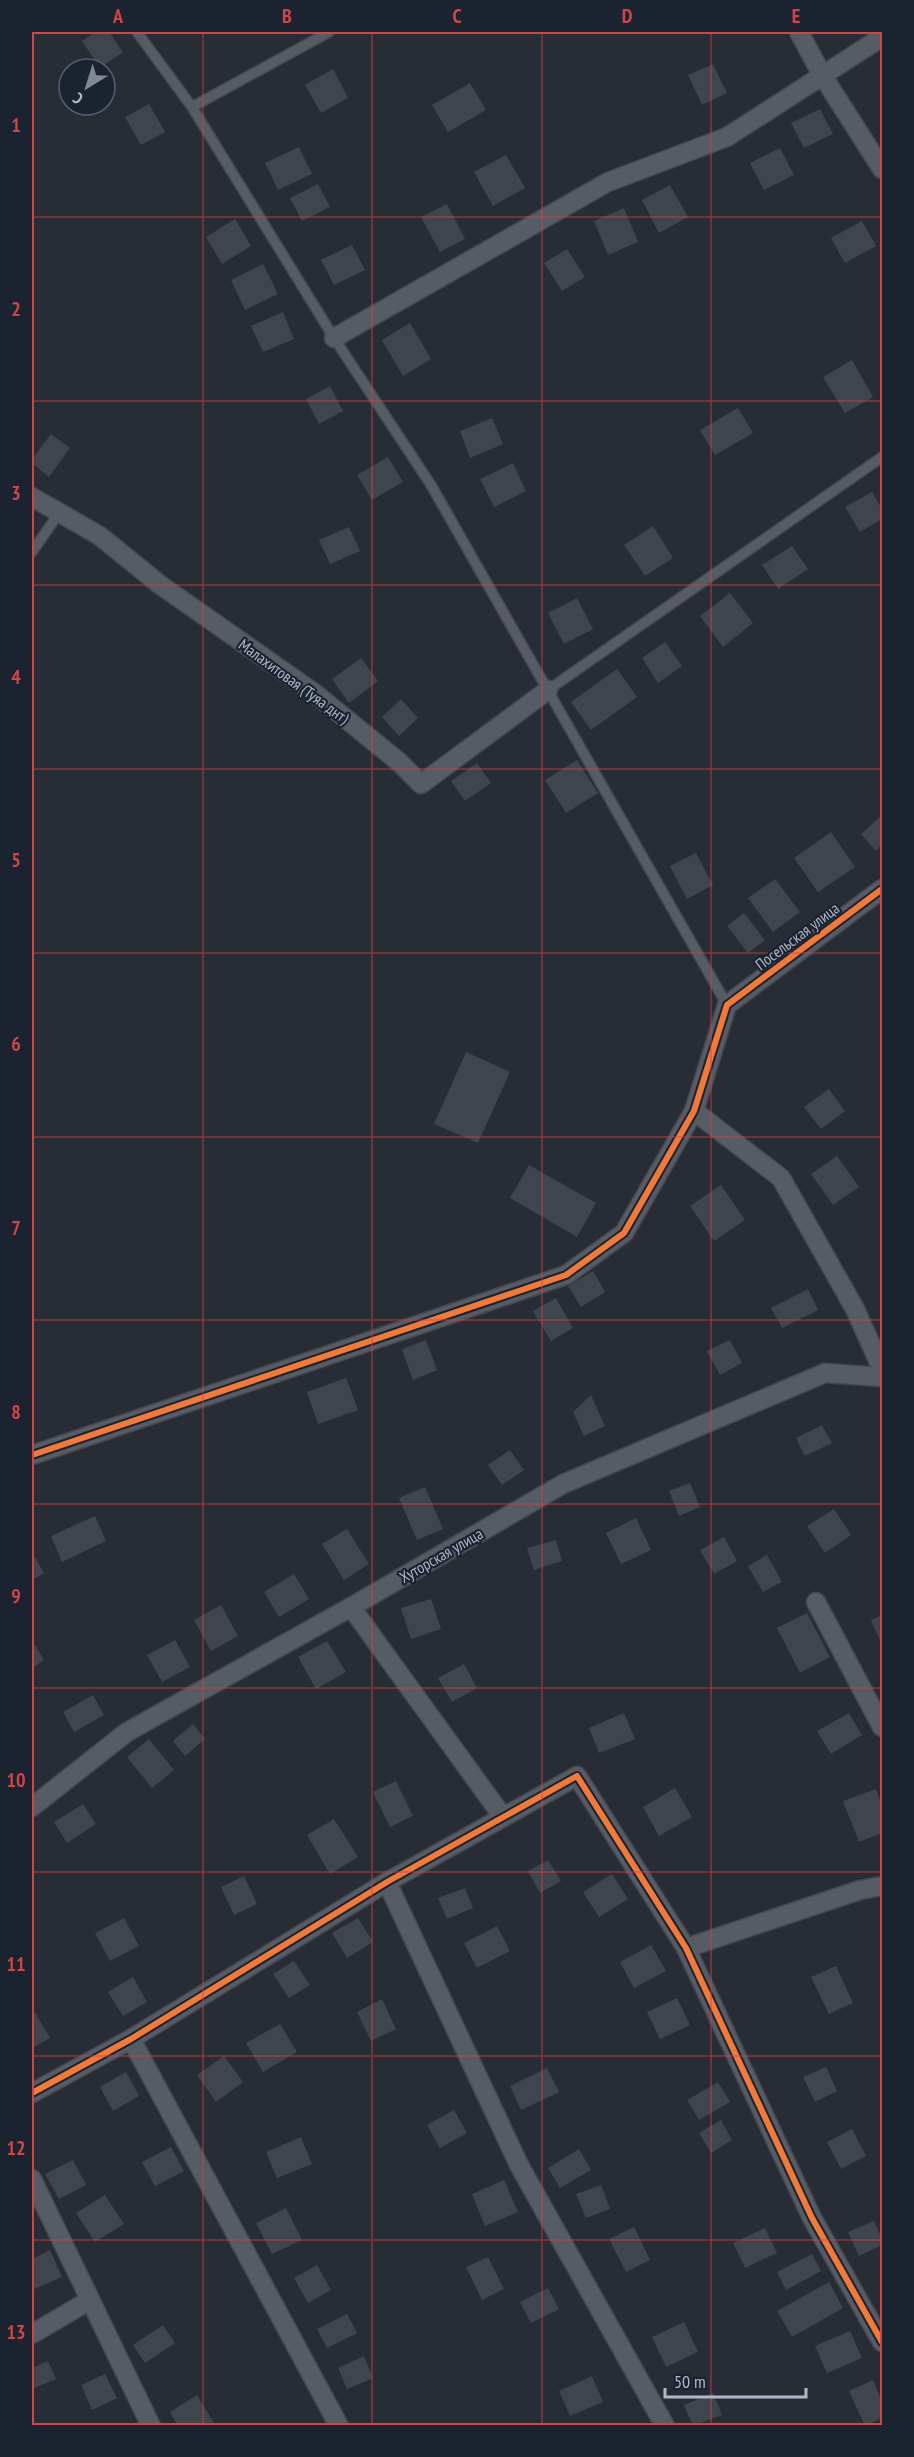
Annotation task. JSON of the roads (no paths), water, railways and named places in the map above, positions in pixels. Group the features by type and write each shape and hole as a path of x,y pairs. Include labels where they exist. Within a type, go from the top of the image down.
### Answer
{"street":[{"path":"799,32 822,75 882,169"},
{"path":"333,338 608,182 727,137 882,37"},
{"name":"Малахитовая (Туяа днт)","path":"32,496 100,536 159,584 313,692 399,762 421,784 548,690"},
{"name":"Посельская улица","path":"727,1005 882,889"},
{"path":"32,1455 566,1275 624,1233 694,1111 727,1005"},
{"path":"694,1111 781,1178 855,1309 882,1370"},
{"name":"Хуторская улица","path":"32,1807 127,1732 351,1607 562,1484 825,1373 882,1377"},
{"path":"816,1602 882,1727"},
{"path":"351,1607 503,1817"},
{"path":"32,2093 131,2039 387,1882 577,1776 686,1948 812,2218 882,2342"},
{"path":"387,1882 519,2165 665,2426"},
{"path":"686,1948 860,1890 882,1886"},
{"path":"131,2039 339,2426"},
{"path":"32,2179 151,2426"},
{"path":"32,2334 90,2300"}],"lane":[{"path":"137,32 192,107 333,338 430,485 727,1005"},
{"path":"192,107 329,32"},
{"path":"548,690 882,457"},
{"path":"32,552 59,513"}]}
